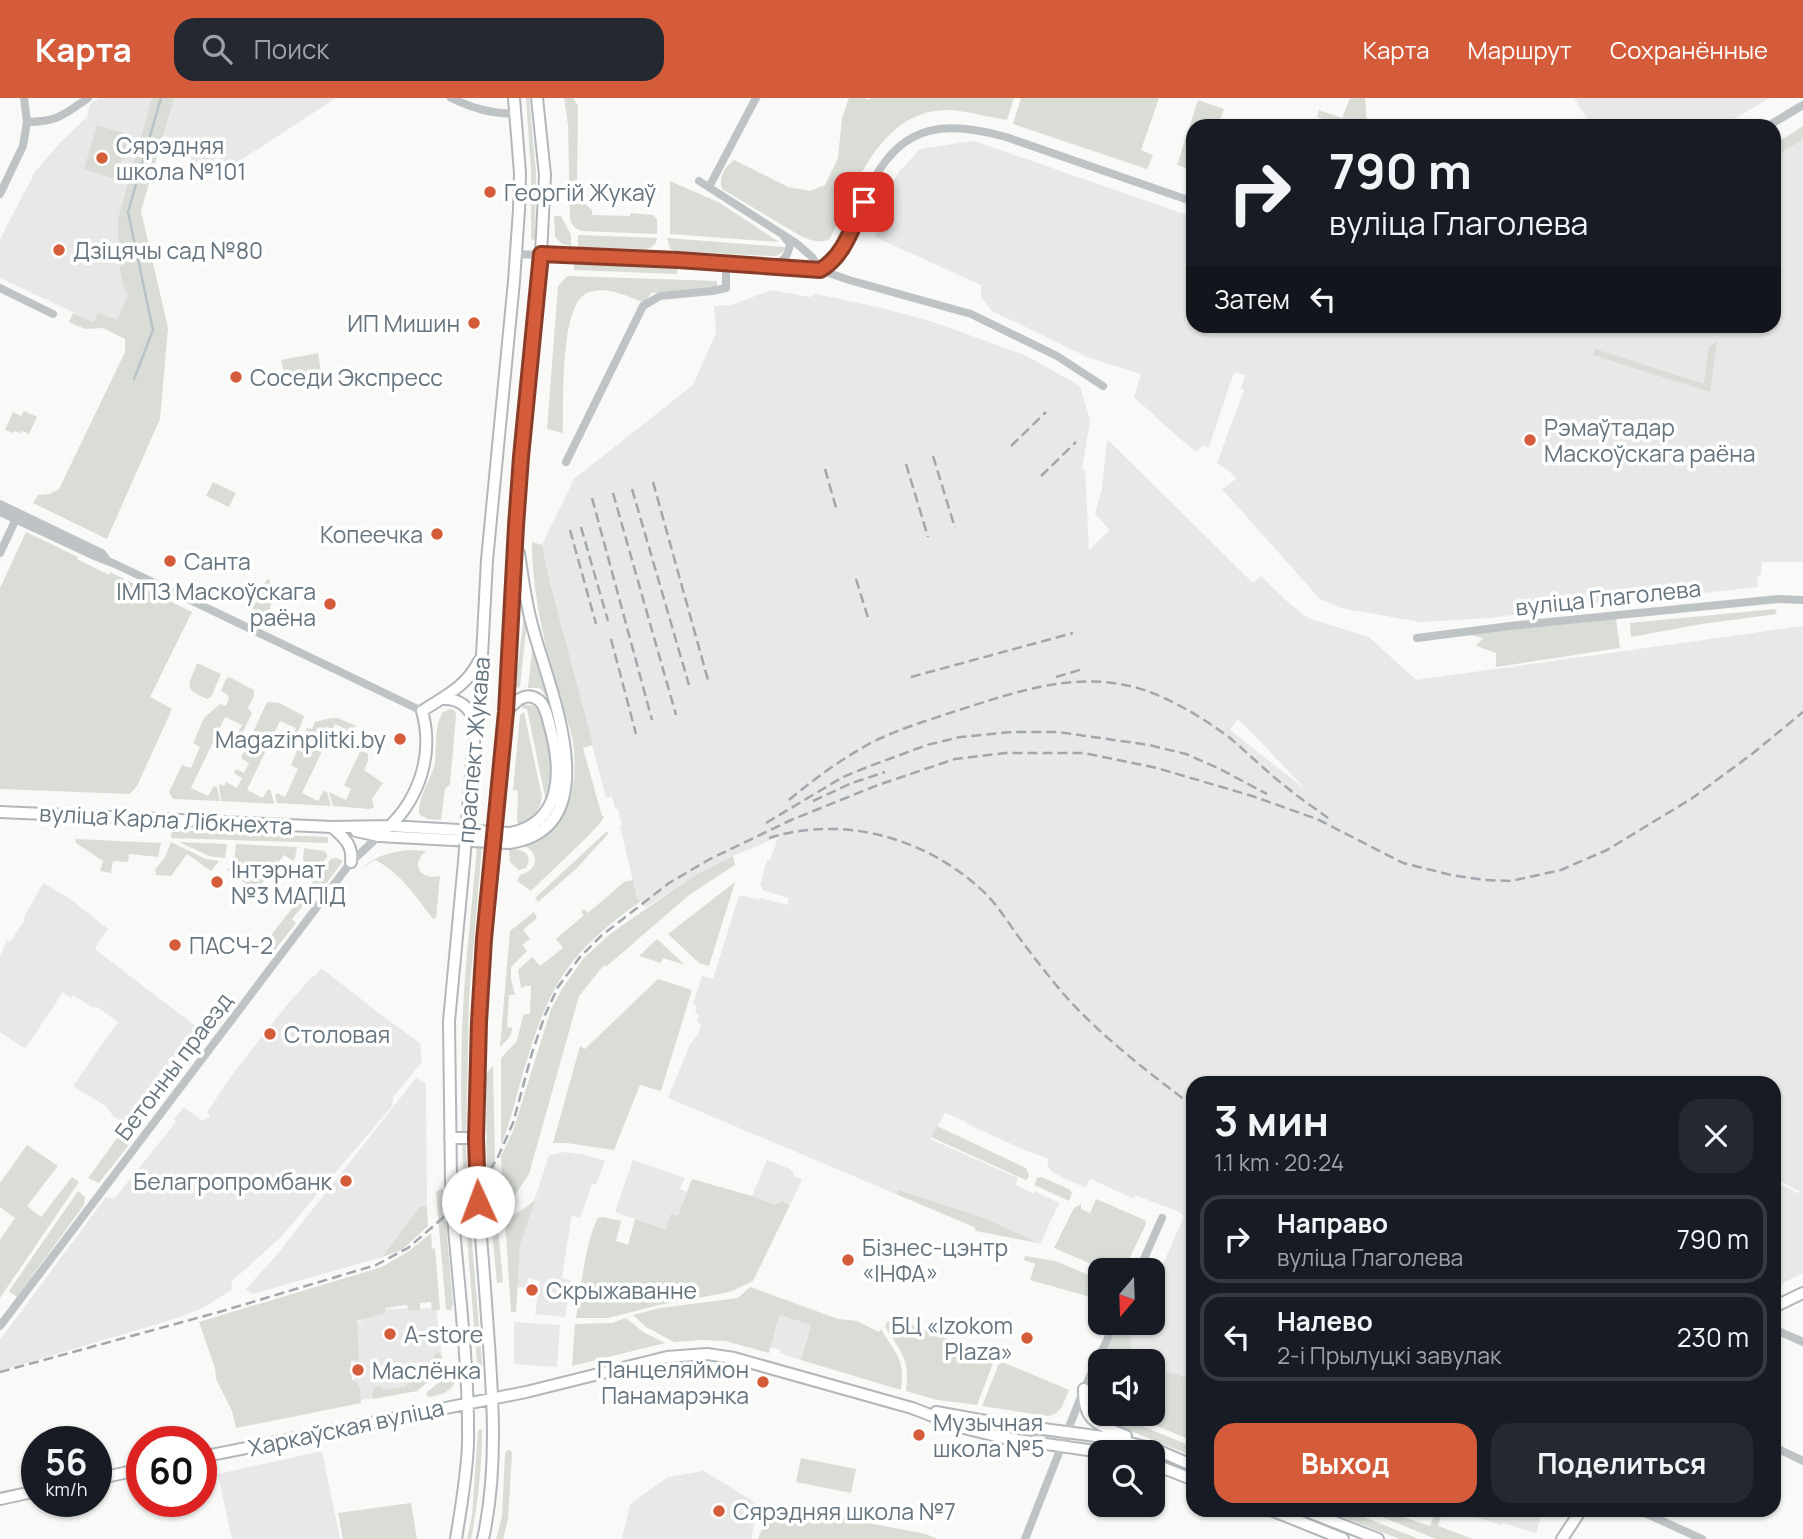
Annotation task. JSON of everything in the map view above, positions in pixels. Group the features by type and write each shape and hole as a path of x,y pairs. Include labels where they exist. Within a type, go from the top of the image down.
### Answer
{"main road":[{"name":"праспект Жукава","path":"456,1539 468,1443 451,1180 449,1021 482,656 487,560 516,254 520,173 512,98"},
{"name":"праспект Жукава","path":"483,1539 490,1497 493,1444 476,1144 479,1022 484,939 506,712 516,526 541,254 545,175 538,99"},
{"name":"вуліца Карла Лібкнехта","path":"332,827 379,836 509,843 525,841 541,832 554,818 562,803 566,786 566,748 524,596 516,526"},
{"path":"379,836 403,813 419,784 426,744 422,711 467,681 482,656"},
{"name":"вуліца Карла Лібкнехта","path":"0,811 511,833 529,828 546,814 554,794 557,766 551,730 540,700 527,696 513,704 506,712"},
{"path":"440,699 452,699 462,704 472,714 476,723"},
{"path":"403,813 403,819 411,827"},
{"path":"390,826 392,832 401,837"},
{"path":"332,827 350,846 351,862"},
{"path":"450,1138 476,1144"},
{"path":"1781,1304 1803,1293"},
{"name":"Харкаўская вуліца","path":"217,1454 492,1398 667,1357 708,1354 734,1358 912,1408"},
{"path":"1084,1389 1084,1405 1091,1417 1135,1440"},
{"path":"912,1408 1119,1440"},
{"path":"912,1408 964,1428 1004,1438 1088,1450"},
{"path":"1165,1453 1186,1463"},
{"path":"1165,1469 1186,1477"},
{"path":"0,1499 21,1494"},
{"path":"1288,1517 1343,1539"},
{"path":"1322,1517 1378,1539"},
{"path":"1562,1539 1576,1517"}],"street":[{"path":"0,194 23,146 27,122 24,98"},
{"path":"27,122 47,122 88,98"},
{"path":"451,98 481,111 515,112"},
{"path":"709,187 756,98"},
{"path":"1780,119 1803,105"},
{"path":"820,270 836,258 875,177 893,153 905,142 927,131 948,127 977,129 1186,199"},
{"path":"699,181 781,233 812,257 820,270"},
{"path":"767,265 779,263 788,254 790,244 781,233"},
{"path":"516,254 726,262 820,270 971,314 1057,356 1103,386"},
{"path":"566,462 643,306 660,296 726,288 726,262"},
{"path":"0,288 53,314"},
{"path":"0,504 102,553 107,560"},
{"path":"0,512 107,560 422,711"},
{"path":"0,553 16,519"},
{"name":"вуліца Глаголева","path":"1416,638 1765,600 1803,600"},
{"name":"Бетонны праезд","path":"1,1323 351,862 379,836"},
{"path":"1144,1258 1162,1218"},
{"path":"1781,1332 1803,1342"},
{"path":"1025,1539 1084,1389 1109,1335"},
{"path":"1781,1450 1803,1461"},
{"path":"1653,1517 1702,1539"}],"shaded area":[{"path":"99,98 336,98 227,169 218,156 200,169 172,138 163,136 141,209 120,213 118,219 118,261 123,286 128,295 117,321 94,322 0,278 0,239 35,172 87,117 90,104"},
{"path":"152,98 174,98 141,211 168,328 160,419 107,539 33,503 38,495 50,494 59,489 125,352 125,339 103,328 85,329 69,322 73,313 94,322 98,313 117,320 128,295 123,286 118,261 118,219"},
{"path":"526,98 529,98 536,172 533,241 531,238 531,172"},
{"path":"564,98 573,98 578,106 577,191 592,210 592,215 653,215 657,219 657,234 582,231 573,225 570,219 568,125"},
{"path":"849,98 1014,98 1007,120 948,110 924,113 904,123 887,137 872,155 830,239 814,241 799,235 722,189 723,173 734,160 788,187 810,191 825,185 838,158 842,118"},
{"path":"1021,98 1159,98 1141,150 1153,155 1147,169 1013,124"},
{"path":"1350,98 1365,98 1366,119 1317,117 1319,110 1342,118"},
{"path":"1574,98 1770,98 1734,119 1588,119"},
{"path":"1198,100 1224,109 1220,119 1192,119"},
{"path":"97,125 130,135 116,179 84,169"},
{"path":"1803,126 1803,139 1781,153 1781,140"},
{"path":"1803,134 1803,562 1762,562 1761,575 1757,576 1758,587 1490,618 1421,622 1340,608 1320,599 1222,489 1236,479 1217,463 1244,390 1241,388 1245,375 1234,372 1209,447 1202,446 1197,452 1134,397 1141,374 1087,357 992,311 981,297 981,285 875,237 893,182 920,149 974,141 1186,215 1186,333 1781,333 1781,148"},
{"path":"1186,137 1186,168 1177,165"},
{"path":"670,181 720,203 779,242 670,234"},
{"path":"554,216 561,216 571,235 571,246 562,244 555,237"},
{"path":"578,235 657,238 653,246 645,249 578,247"},
{"path":"667,238 785,247 781,253 773,256 674,251"},
{"path":"574,263 678,266 677,274 574,270"},
{"path":"567,276 717,281 717,287 651,293 645,303 616,292 602,290 587,293 578,301 567,335 563,433 547,429 558,286"},
{"path":"771,290 810,297 816,294 882,308 933,322 1027,356 1080,386 1090,421 1082,469 1085,469 1089,550 1110,530 1095,514 1102,489 1107,439 1253,583 1261,576 1308,618 1369,637 1416,680 1803,626 1803,1273 1781,1284 1781,1184 1797,1193 1801,1192 1781,1182 1781,1076 1186,1076 1186,1377 1165,1371 1165,1349 1132,1349 1131,1335 1166,1335 1166,1258 1184,1216 1179,1212 1135,1195 1134,1199 1091,1179 1085,1188 1052,1172 1047,1165 1049,1159 945,1113 930,1139 1018,1178 1016,1185 1059,1203 1040,1244 985,1218 898,1190 896,1194 668,1098 690,1044 698,1035 701,1024 697,1022 699,1015 695,1013 697,1006 693,1004 702,976 713,979 739,895 788,905 789,898 762,890 763,887 760,886 767,860 770,860 778,837 692,877 645,908 637,898 618,809 615,809 612,796 606,798 542,545 574,479 693,385 716,333 714,306 731,305","holes":["1238,719 1306,790 1230,730"]},
{"path":"1717,342 1710,392 1593,355 1595,349 1704,384 1709,346"},
{"path":"318,353 321,372 285,379 281,360"},
{"path":"24,411 37,417 29,434 5,430 13,412 21,416"},
{"path":"213,482 236,493 229,507 206,496"},
{"path":"26,532 109,575 110,572 192,612 150,697 172,709 137,786 130,794 0,789 0,588"},
{"path":"532,542 542,545 593,745 583,748 604,816 586,838 531,891 517,881 535,862 533,854 525,846 540,838 562,817 572,791 575,760 571,733 542,627"},
{"path":"267,579 270,580 272,601 268,618 252,610"},
{"path":"525,608 529,624 520,687 517,688 515,687"},
{"path":"1775,609 1777,614 1631,637 1630,623"},
{"path":"1616,618 1620,648 1496,667 1496,653 1476,646 1483,638 1462,633"},
{"path":"533,641 556,723 561,755 561,785 554,811 539,829 512,839 511,836 530,831 543,821 552,808 557,792 558,757 548,704 539,688 528,688"},
{"path":"197,663 221,674 211,697 207,699 191,689 190,681"},
{"path":"229,677 254,690 248,708 252,713 241,736 237,735 242,725 225,717 191,788 208,796 214,786 217,787 220,801 173,799 169,792 182,765 191,768 200,747 193,743 204,718 220,704 226,706 228,695 221,691"},
{"path":"267,702 279,703 304,716 296,738 292,737 296,728 280,721 247,790 263,798 268,789 274,804 221,801 220,784 224,786 226,782 237,788 242,778 234,773 236,769 244,773 249,763 241,758"},
{"path":"522,704 535,706 542,712 553,759 551,789 546,801 527,709 522,708"},
{"path":"451,709 456,716 450,784 445,789 441,820 428,819 420,815 420,804 434,767 440,718 443,712"},
{"path":"524,712 542,797 535,814 520,825 517,822 518,791 513,790 520,715"},
{"path":"331,718 355,725 356,730 350,743 347,741 351,732 335,724 302,793 318,801 324,790 331,806 277,803 275,796 277,793 285,797 298,769 291,765 307,728 312,729 315,722"},
{"path":"361,750 368,754 364,770 383,783 372,799 374,807 369,809 333,806 329,792 346,800 351,789 344,785"},
{"path":"172,830 328,837 328,843 171,838"},
{"path":"607,831 608,834 577,868 538,902 535,898"},
{"path":"75,839 161,843 158,857 129,854 128,862 113,861 111,873 100,871 103,861 76,843"},
{"path":"171,842 206,859 219,861 211,871 187,854 171,876 156,875 155,870 165,857"},
{"path":"179,842 227,844 225,858 209,856"},
{"path":"236,844 297,847 293,861 284,855 256,891 227,870 234,862"},
{"path":"477,846 482,847 469,997 466,1148 483,1375 481,1377 478,1375 468,1247 461,1076 464,986"},
{"path":"304,848 324,851 327,854 316,870 303,860"},
{"path":"509,849 527,854 529,861 526,868 519,870 510,862"},
{"path":"409,850 426,851 419,861 419,870 427,876 440,876 436,918 433,919 407,886 384,865 375,860 362,868 373,860 384,855"},
{"path":"733,856 735,865 689,895 607,966 604,965 579,996 529,1174 515,1195 505,1200 501,1156 513,1131 551,1009 562,989 583,959 610,934 692,877"},
{"path":"331,859 343,861 320,892 316,890 292,919 296,923 274,951 264,944"},
{"path":"633,880 637,898 641,901 587,946 569,966 552,994 533,1041 501,1145 501,1058 517,1041 524,1014 530,1014 531,986 521,987 518,970 532,957 540,966 563,948 556,939 584,915 581,912 584,909 588,913 624,882"},
{"path":"735,882 709,966 699,963 668,934"},
{"path":"43,883 69,898 108,929 95,948 100,953 198,1028 123,1123 113,1116 106,1106 73,1086 118,1022 97,1007 92,1007 73,995 71,998 63,992 25,1049 0,1032 0,956 7,940 10,942 25,920 23,919"},
{"path":"534,912 537,918 523,930 530,939 522,945 527,951 511,967 515,995 509,995 507,1027 512,1028 512,1031 500,1047 510,931"},
{"path":"657,939 685,965 663,958 661,963 639,956"},
{"path":"321,968 420,1043 422,1062 393,1097 392,1106 281,1237 231,1282 233,1289 203,1308 174,1319 0,1371 0,1340 106,1197 114,1199 176,1122 174,1119 184,1107 202,1121 209,1117 207,1112 232,1075 286,1006"},
{"path":"658,979 692,990 661,1091 640,1085 614,1150 553,1143 580,1046 585,1049"},
{"path":"227,994 231,996 233,1006 218,1026 210,1019"},
{"path":"493,1066 496,1206 489,1204 487,1195 486,1074"},
{"path":"416,1078 426,1083 427,1207 420,1208 382,1257 252,1294 246,1289 275,1257"},
{"path":"937,1126 1026,1168 1029,1176 1026,1180 931,1137"},
{"path":"121,1133 132,1141 99,1183 88,1178"},
{"path":"27,1145 58,1166 27,1206 41,1217 72,1177 79,1182 0,1298 0,1240 15,1218 0,1207 0,1183"},
{"path":"564,1152 605,1161 596,1185 592,1184 580,1218 572,1215 562,1278 571,1280 565,1317 535,1314 540,1281 528,1278 526,1288 517,1287 520,1245 549,1155"},
{"path":"633,1160 685,1178 680,1189 687,1192 678,1217 666,1230 615,1212"},
{"path":"767,1160 790,1169 794,1176 802,1180 790,1205 782,1201 774,1205 752,1196"},
{"path":"1041,1177 1069,1189 1072,1193 1069,1201 1034,1185 1037,1178"},
{"path":"692,1179 774,1205 782,1201 790,1205 753,1281 730,1292 608,1318 576,1318 587,1253 598,1218 621,1221 616,1241 628,1245 635,1219 666,1230 671,1214 678,1216"},
{"path":"443,1188 453,1304 451,1310 446,1310 436,1192"},
{"path":"898,1190 985,1218 1038,1243 976,1231 974,1227 896,1194"},
{"path":"78,1191 85,1197 84,1205 17,1297 9,1291"},
{"path":"1096,1199 1145,1220 1146,1224 1130,1258 1088,1258 1088,1263 1054,1248 1074,1208 1081,1204 1081,1209 1090,1213"},
{"path":"535,1200 520,1245 516,1312 511,1312 505,1220"},
{"path":"420,1207 427,1207 428,1226 402,1250 382,1257"},
{"path":"497,1216 503,1282 497,1283 491,1221"},
{"path":"431,1233 432,1249 435,1248 440,1310 432,1311 431,1302 420,1303 420,1311 408,1310 407,1305 385,1308 385,1313 357,1321 359,1360 351,1361 352,1380 359,1386 361,1403 236,1428 232,1411 216,1379 215,1368 199,1322 382,1267 409,1251"},
{"path":"1025,1256 1055,1261 1088,1275 1088,1296 1030,1280 1035,1264 1024,1260"},
{"path":"750,1287 838,1319 857,1321 879,1332 881,1329 900,1363 901,1390 801,1360 811,1325 779,1315 769,1353 725,1341 674,1342 646,1327 633,1315 660,1308 738,1298"},
{"path":"436,1308 443,1365 440,1372 417,1391 355,1401 352,1326 382,1309"},
{"path":"778,1315 811,1325 801,1360 770,1347"},
{"path":"626,1318 643,1332 665,1343 572,1366 575,1324 612,1323"},
{"path":"898,1319 995,1358 977,1405 937,1400 906,1391 906,1364 885,1327 887,1322"},
{"path":"514,1322 560,1325 557,1367 514,1363"},
{"path":"1114,1335 1131,1335 1132,1349 1107,1349"},
{"path":"438,1352 442,1356 443,1365 440,1372 417,1391 373,1399 375,1387 380,1386 385,1390 405,1387"},
{"path":"1000,1361 1069,1390 1059,1410 1048,1416 982,1406"},
{"path":"457,1370 457,1377 449,1390 428,1397 426,1393"},
{"path":"1165,1371 1186,1377 1186,1438 1157,1426 1165,1426"},
{"path":"1118,1426 1142,1426 1186,1444 1186,1453 1165,1445 1165,1440 1153,1440"},
{"path":"480,1429 482,1444 478,1498 471,1539 467,1539 472,1516"},
{"path":"507,1450 512,1453 508,1519 503,1539 496,1539 502,1517"},
{"path":"322,1451 340,1539 232,1539 218,1474"},
{"path":"801,1458 856,1469 851,1493 796,1482"},
{"path":"704,1471 759,1505 751,1539 622,1539 630,1504 668,1477"},
{"path":"411,1503 417,1539 343,1539 338,1513"},
{"path":"789,1508 926,1534 937,1539 758,1539 769,1519 777,1512"},
{"path":"1342,1517 1364,1517 1419,1539 1400,1539"},
{"path":"1382,1517 1403,1517 1430,1526 1433,1517 1441,1517 1438,1526 1473,1539 1436,1539"},
{"path":"1475,1517 1541,1517 1536,1533 1502,1523 1501,1525"}],"waterway":[{"path":"134,379 153,330 128,212 161,98"}],"railway":[{"path":"1011,446 1046,412"},
{"path":"1041,476 1076,442"},
{"path":"933,456 955,528"},
{"path":"906,464 928,537"},
{"path":"825,469 837,511"},
{"path":"653,482 708,680"},
{"path":"632,489 689,685"},
{"path":"613,493 676,715"},
{"path":"592,498 652,720"},
{"path":"581,527 608,621"},
{"path":"570,530 596,624"},
{"path":"856,579 869,621"},
{"path":"911,677 1073,633"},
{"path":"611,639 636,734"},
{"path":"1056,677 1083,669"},
{"path":"789,800 847,757 900,730 1033,688 1084,682 1136,688 1189,711 1230,738 1282,784 1328,818"},
{"path":"0,1372 219,1312 376,1265 408,1248 467,1197 497,1159 513,1123 532,1053 558,987 580,957 601,936 669,883 710,859 791,820 878,785 955,759 1005,753 1084,753 1157,768 1252,796 1317,819 1403,863 1451,875 1511,881 1561,870 1607,850 1691,799 1803,712"},
{"path":"766,823 843,777 870,766 927,745 960,737 1012,732 1058,732 1149,745 1186,754 1267,794"},
{"path":"813,801 852,783 885,772"},
{"path":"769,838 798,831 856,831 885,836 939,859 990,898 1055,984 1092,1023 1186,1101"}],"place":[{"name":"Сярэдняя школа №101","path":"102,158"},
{"name":"Георгій Жукаў","path":"490,192"},
{"name":"Дзіцячы сад №80","path":"59,250"},
{"name":"ИП Мишин","path":"474,323"},
{"name":"Соседи Экспресс","path":"236,377"},
{"name":"Рэмаўтадар Маскоўскага раёна","path":"1530,440"},
{"name":"Копеечка","path":"437,534"},
{"name":"Санта","path":"170,561"},
{"name":"ІМПЗ Маскоўскага раёна","path":"330,604"},
{"name":"Magazinplitki.by","path":"400,739"},
{"name":"Інтэрнат №3 МАПІД","path":"217,882"},
{"name":"ПАСЧ-2","path":"175,945"},
{"name":"Столовая","path":"270,1034"},
{"name":"Белагропромбанк","path":"346,1181"},
{"name":"Бізнес-цэнтр «ІНФА»","path":"848,1260"},
{"name":"Скрыжаванне","path":"532,1290"},
{"name":"А-store","path":"390,1334"},
{"name":"БЦ «Izokom Plaza»","path":"1027,1338"},
{"name":"Маслёнка","path":"358,1370"},
{"name":"Панцеляймон Панамарэнка","path":"763,1382"},
{"name":"Музычная школа №5","path":"919,1435"},
{"name":"Сярэдняя школа №7","path":"719,1511"}],"route":[{"path":"478,1202 477,1072 484,939 506,712 521,457 541,254 726,262 820,270 841,251 864,202"}]}
